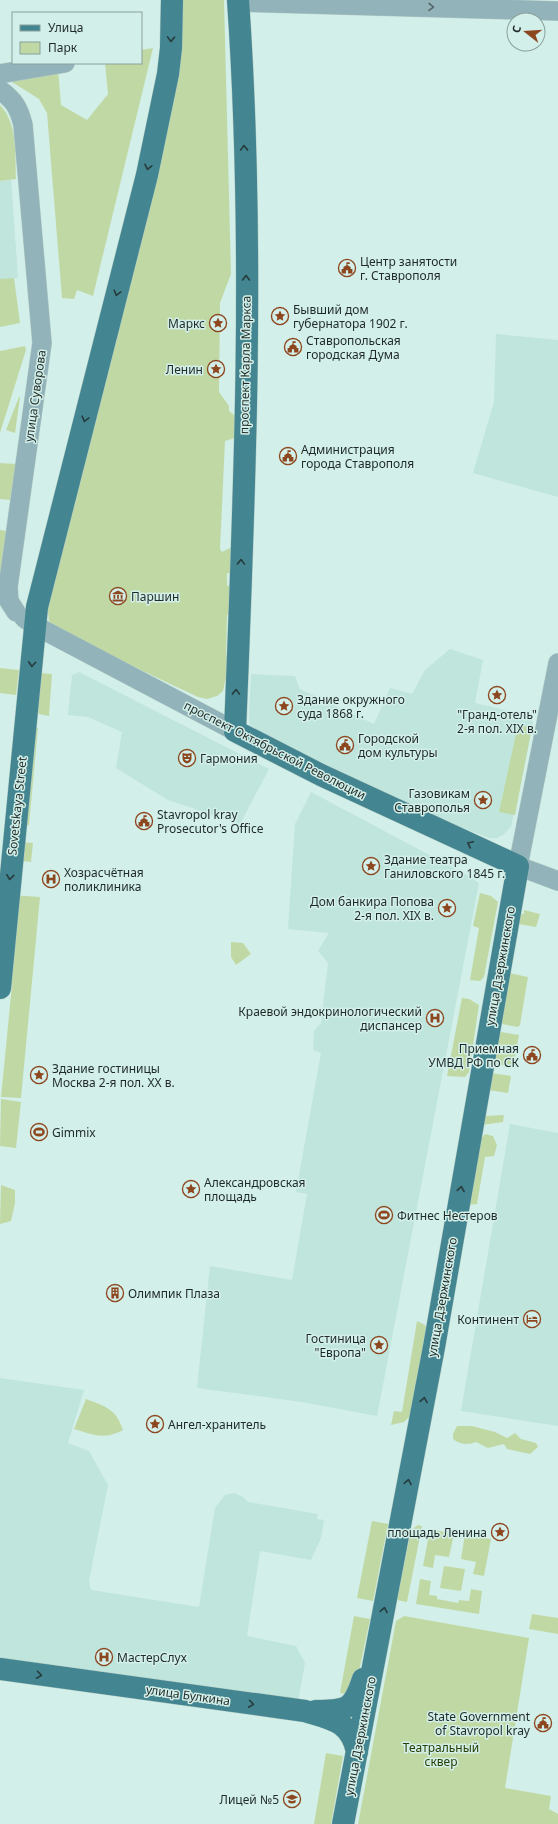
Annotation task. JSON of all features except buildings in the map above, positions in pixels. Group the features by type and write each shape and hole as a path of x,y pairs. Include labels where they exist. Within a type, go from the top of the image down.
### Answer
{"main road":[{"path":"34,625 44,575 126,260 160,112 171,48 172,0"},
{"name":"проспект Карла Маркса","path":"235,731 243,517 246,299 244,131 238,1"},
{"name":"Sovetskaya Street","path":"0,988 4,898 34,625"},
{"name":"проспект Октябрьской Революции","path":"235,731 321,774 518,866"},
{"name":"улица Дзержинского","path":"343,1824 434,1347 518,866"},
{"name":"улица Дзержинского","path":"305,1711 338,1711 354,1702 357,1699 376,1648"},
{"name":"улица Булкина","path":"0,1670 305,1711 340,1723 349,1730 355,1739 357,1752"}],"street":[{"path":"238,1 558,11"},
{"path":"0,74 59,64"},
{"name":"улица Суворова","path":"0,90 16,104 20,112 42,343 8,587 9,601 16,612"},
{"name":"проспект Октябрьской Революции","path":"0,602 34,625 235,731"},
{"name":"улица Дзержинского","path":"518,866 558,663"},
{"name":"проспект Октябрьской Революции","path":"518,866 558,881"}],"shaded area":[{"path":"11,180 18,278 0,280 0,181"},
{"path":"496,334 558,340 558,497 473,473 494,402"},
{"path":"450,649 483,660 475,703 531,716 533,724 511,827 503,835 497,838 489,838 444,821 251,729 249,720 251,674 295,676 300,689 374,724 390,688 412,694 425,670"},
{"path":"79,672 269,769 240,824 168,800 116,768 122,732 88,717 68,715 72,675"},
{"path":"311,792 467,875 479,883 377,1416 302,1402 197,1388 210,1266 292,1280 307,1194 296,1192 321,1053 313,1050 314,1031 321,1023 328,963 318,951 329,933 288,929 295,824"},
{"path":"510,1124 558,1133 558,1426 461,1411"},
{"path":"0,1378 84,1390 68,1443 89,1451 108,1485 89,1581 91,1590 199,1607 215,1508 225,1495 234,1493 243,1497 248,1502 318,1514 317,1519 324,1520 321,1538 311,1560 260,1551 247,1636 296,1646 305,1663 297,1707 0,1665"}],"green space":[{"path":"178,0 224,0 231,274 220,303 219,392 229,406 229,411 235,416 235,438 225,441 220,549 222,552 234,546 234,574 227,573 227,585 232,588 233,615 227,615 226,655 230,664 228,678 225,681 223,691 217,696 207,699 198,697 54,627 49,621 47,603"},
{"path":"153,48 93,296 77,290 74,299 62,298 47,113 39,99 4,77 58,69 61,105 87,120 108,94 105,64 142,64 142,50"},
{"path":"0,105 6,113 13,130 16,179 0,181"},
{"path":"14,278 20,323 0,327 0,279"},
{"path":"25,346 26,350 0,433 0,351"},
{"path":"20,397 15,433 6,430"},
{"path":"0,463 16,464 10,500 0,499"},
{"path":"0,530 6,531 1,572 0,572"},
{"path":"0,668 19,670 16,695 0,693"},
{"path":"40,673 52,674 49,716 39,714 37,709"},
{"path":"518,725 532,727 515,815 499,812"},
{"path":"32,727 38,728 29,825 22,825"},
{"path":"21,842 33,843 31,862 21,861"},
{"path":"480,893 491,896 498,902 484,977 480,981 470,980 479,928 473,926"},
{"path":"11,895 40,897 21,1098 1,1097 12,985 4,984"},
{"path":"524,910 540,914 536,927 518,924 519,914 524,914"},
{"path":"231,942 243,943 251,954 236,965 231,957"},
{"path":"509,973 528,977 520,1025 518,1027 502,1024 501,1021"},
{"path":"462,998 469,999 479,1005 469,1072 465,1077 447,1076"},
{"path":"499,1033 519,1035 513,1068 494,1063"},
{"path":"491,1073 511,1076 508,1093 488,1090"},
{"path":"1,1099 21,1102 16,1148 0,1146"},
{"path":"504,1115 503,1122 482,1125 484,1116"},
{"path":"485,1134 493,1136 497,1145 494,1156 485,1157 477,1204 468,1205 481,1139"},
{"path":"1,1185 15,1190 15,1203 11,1221 0,1224"},
{"path":"417,1321 425,1325 426,1328 411,1415 404,1422 391,1425 394,1411 402,1412"},
{"path":"86,1399 100,1404 114,1413 123,1430 110,1435 99,1436 74,1429"},
{"path":"457,1426 472,1426 495,1432 507,1438 515,1433 521,1439 536,1443 538,1447 530,1454 507,1449 504,1444 488,1448 476,1442 470,1444 462,1443 453,1439 453,1434"},
{"path":"372,1521 388,1524 373,1601 357,1598"},
{"path":"418,1525 422,1526 407,1602 397,1600 411,1530"},
{"path":"430,1529 454,1534 449,1557 435,1555 433,1568 423,1566"},
{"path":"465,1534 491,1539 484,1576 473,1574 476,1562 461,1559"},
{"path":"444,1566 465,1569 461,1591 440,1588"},
{"path":"420,1579 431,1581 429,1595 437,1596 437,1599 458,1603 459,1600 469,1601 471,1589 482,1591 479,1614 416,1604"},
{"path":"532,1614 558,1618 558,1634 529,1629"},
{"path":"354,1616 370,1619 354,1695 340,1693"},
{"name":"Театральный сквер","path":"404,1616 529,1638 505,1788 551,1796 549,1809 558,1814 558,1824 358,1824 396,1621"},
{"path":"326,1753 343,1756 331,1824 314,1824"}],"place":[{"name":"Центр занятости г. Ставрополя","path":"347,268"},
{"name":"Бывший дом губернатора 1902 г.","path":"280,316"},
{"name":"Маркс","path":"218,323"},
{"name":"Ставропольская городская Дума","path":"293,347"},
{"name":"Ленин","path":"216,369"},
{"name":"Администрация города Ставрополя","path":"288,456"},
{"name":"Паршин","path":"118,596"},
{"name":"\"Гранд-отель\" 2-я пол. XIX в.","path":"497,695"},
{"name":"Здание окружного суда 1868 г.","path":"284,706"},
{"name":"Городской дом культуры","path":"345,745"},
{"name":"Гармония","path":"187,758"},
{"name":"Газовикам Ставрополья","path":"483,800"},
{"name":"Stavropol kray Prosecutor's Office","path":"144,821"},
{"name":"Здание театра Ганиловского 1845 г.","path":"371,866"},
{"name":"Хозрасчётная поликлиника","path":"51,879"},
{"name":"Дом банкира Попова 2-я пол. XIX в.","path":"447,908"},
{"name":"Краевой эндокринологический диспансер","path":"435,1018"},
{"name":"Приемная УМВД РФ по СК","path":"532,1055"},
{"name":"Здание гостиницы Москва 2-я пол. ХХ в.","path":"39,1075"},
{"name":"Gimmix","path":"39,1132"},
{"name":"Александровская площадь","path":"191,1189"},
{"name":"Фитнес Нестеров","path":"384,1215"},
{"name":"Олимпик Плаза","path":"115,1293"},
{"name":"Континент","path":"532,1319"},
{"name":"Гостиница \"Европа\"","path":"379,1345"},
{"name":"Ангел-хранитель","path":"155,1424"},
{"name":"площадь Ленина","path":"500,1532"},
{"name":"МастерСлух","path":"104,1657"},
{"name":"State Government of Stavropol kray","path":"543,1723"},
{"name":"Лицей №5","path":"292,1799"}]}
